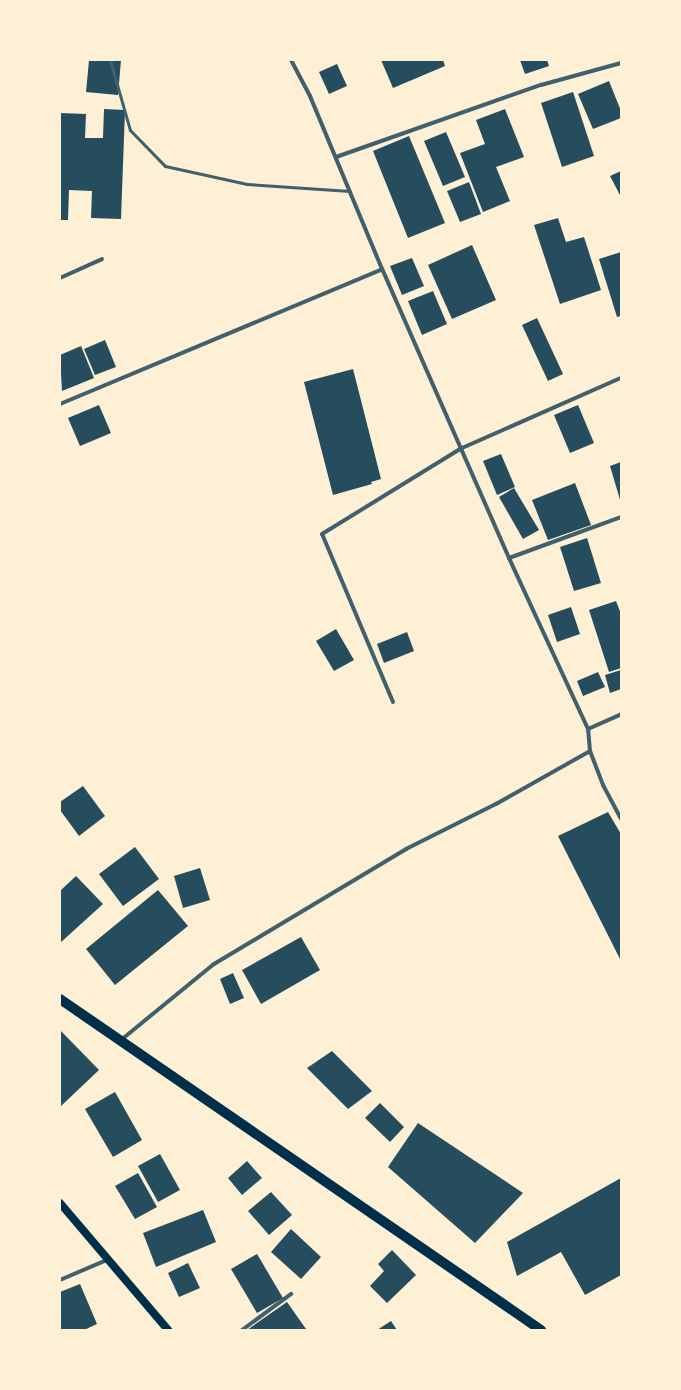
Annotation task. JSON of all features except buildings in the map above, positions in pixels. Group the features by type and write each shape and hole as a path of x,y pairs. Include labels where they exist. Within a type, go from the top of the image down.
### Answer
{"main road":[{"path":"60,999 541,1330"},
{"path":"60,1203 109,1258 168,1330"}],"street":[{"path":"291,60 310,96 382,269 462,448 509,558 588,730 590,751 603,785 621,819"},
{"path":"336,157 541,85 621,63"},
{"path":"60,278 102,259"},
{"path":"60,404 382,269"},
{"path":"393,702 322,534 462,448 621,378"},
{"path":"509,558 621,517"},
{"path":"588,730 621,714"},
{"path":"119,1041 214,964 406,849 496,804 590,751"},
{"path":"60,1280 109,1258"},
{"path":"242,1330 291,1294"}],"lane":[{"path":"110,60 130,130 165,166 247,184 350,191"}]}
